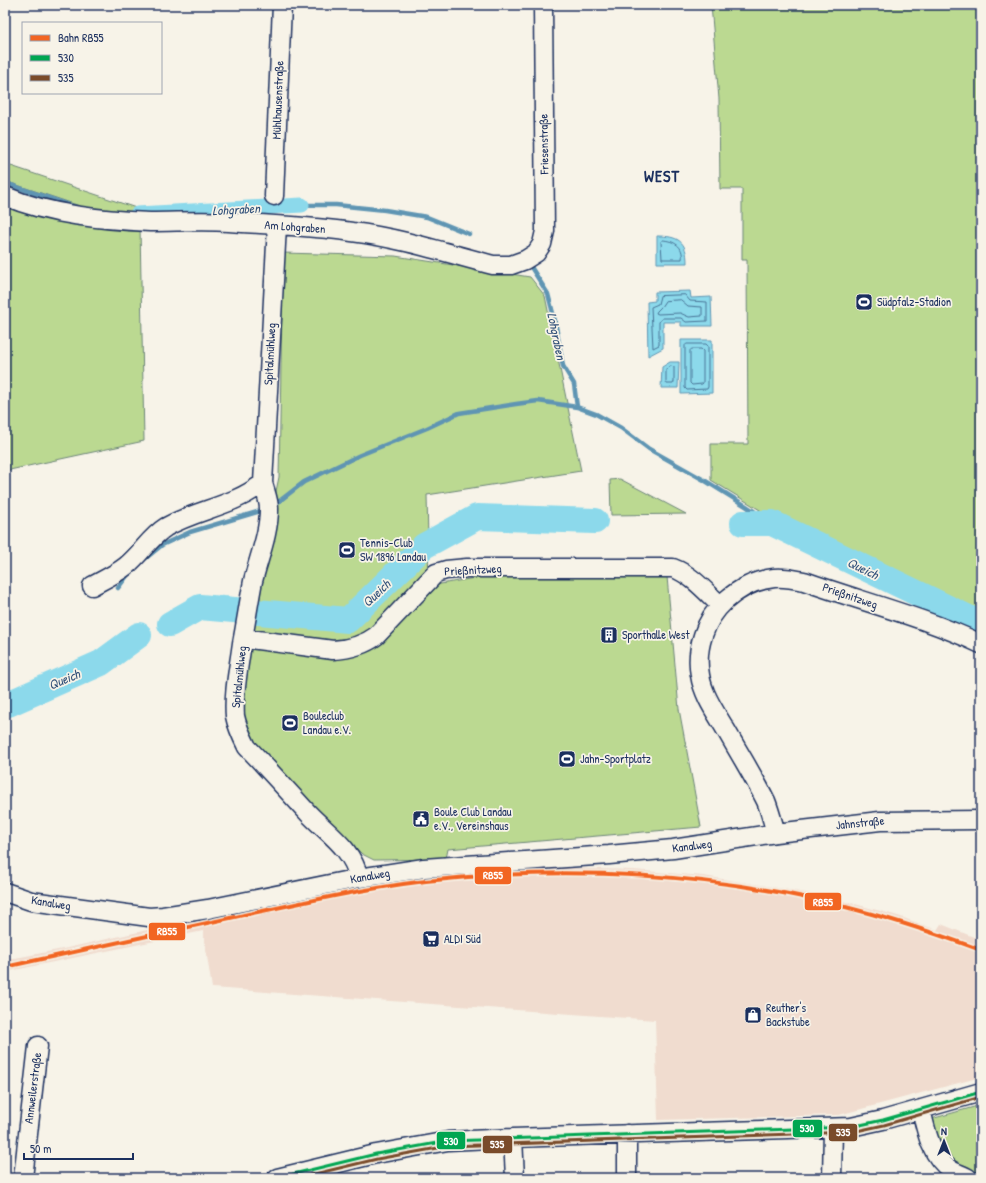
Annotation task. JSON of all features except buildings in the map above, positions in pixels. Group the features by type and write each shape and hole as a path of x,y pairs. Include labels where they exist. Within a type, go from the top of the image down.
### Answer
{"street":[{"name":"Mühlhausenstraße","path":"274,196 282,5"},
{"name":"Friesenstraße","path":"511,265 525,260 536,252 542,244 545,232 543,5"},
{"name":"Am Lohgraben","path":"5,196 26,204 89,217 152,222 228,222 351,232 376,236 493,265 511,265"},
{"name":"Spitalmühlweg","path":"277,226 263,483 269,510 249,602 238,669 235,707 236,717 241,737 247,747 309,814 346,849 354,863 359,878"},
{"path":"92,586 126,566 153,537 164,529 179,520 230,502 250,492 263,483"},
{"name":"Prießnitzweg","path":"244,632 333,650 345,650 356,647 376,636 436,573 446,570 467,568 673,568 690,577 720,605"},
{"name":"Prießnitzweg","path":"776,833 766,802 708,699 700,675 699,659 703,634 708,622 720,605 731,596 751,585 774,578 787,578 804,581 962,635 981,644"},
{"name":"Jahnstraße","path":"739,839 776,833 880,821 981,820"},
{"name":"Kanalweg","path":"5,892 31,901 148,917 163,916 208,909 359,878 402,871 454,865 609,855 673,849 739,839"},
{"name":"Annweilerstraße","path":"22,1178 38,1046"},
{"path":"276,1178 376,1154 430,1144 465,1140 832,1128 866,1124 981,1092"},
{"path":"921,1109 929,1139 936,1154 951,1170 968,1178"},
{"path":"832,1128 832,1178"},
{"path":"626,1178 627,1134"},
{"path":"514,1138 515,1178"}],"shaded area":[{"path":"566,868 633,870 703,876 767,886 855,904 898,916 937,930 941,924 981,940 981,1077 839,1115 658,1120 655,1020 212,988 203,931 5,972 5,960 63,949 245,908 368,884 435,876"}],"green space":[{"name":"Südpfalz-Stadion","path":"711,5 981,5 981,620 778,521 711,480 711,444 748,444 747,260 742,260 742,189 720,189 719,99"},
{"path":"5,164 139,209 139,215 89,209 5,181"},
{"path":"5,204 140,227 144,441 5,471"},
{"path":"283,253 395,256 530,277 545,296 581,471 427,495 429,586 492,575 667,577 679,709 701,827 448,849 446,859 374,860 362,854 274,771 244,736 242,710 249,656 259,604 271,515 279,477"},
{"path":"620,479 686,514 611,515 610,480"},
{"path":"981,1105 981,1178 978,1178 948,1160 942,1152 931,1119"}],"water":[{"path":"657,236 671,237 680,241 687,256 687,263 657,263"},
{"path":"690,291 691,298 711,297 712,326 681,326 681,322 663,322 663,348 648,356 647,302 655,301 655,292"},
{"path":"681,340 712,340 712,393 681,394"},
{"path":"670,362 679,362 678,388 661,388 662,367"}],"waterway":[{"name":"Lohgraben","path":"5,183 75,207"},
{"name":"Lohgraben","path":"302,205 336,205 385,210 427,217 469,234"},
{"name":"Lohgraben","path":"137,214 302,205"},
{"name":"Lohgraben","path":"531,267 548,294 555,321 563,366 574,384 577,407"},
{"path":"273,506 304,482 360,455 427,428 459,413 538,401 577,407 596,414 621,428 649,449 704,480 772,523"},
{"path":"146,558 162,545 190,532 264,510"},
{"name":"Queich","path":"170,624 200,607 348,620 424,546 477,517 595,521"},
{"name":"Queich","path":"743,523 772,523 981,624"},
{"path":"118,588 130,572"},
{"name":"Queich","path":"5,704 101,663 139,635"}],"rail line":[{"name":"RB55","path":"5,967 303,902 377,888 426,881 479,876 588,873 698,880 805,897 873,914 919,928 981,950"}],"transit line":[{"name":"530","path":"277,1178 376,1154 448,1141 851,1127 883,1120 981,1092"},
{"name":"535","path":"298,1178 377,1159 449,1146 852,1132 884,1125 981,1097"}],"place":[{"name":"Südpfalz-Stadion","path":"864,302"},
{"name":"Tennis-Club SW 1896 Landau","path":"347,550"},
{"name":"Sporthalle West","path":"609,635"},
{"name":"Bouleclub Landau e.V.","path":"290,723"},
{"name":"Jahn-Sportplatz","path":"567,759"},
{"name":"Boule Club Landau e.V., Vereinshaus","path":"421,819"},
{"name":"ALDI Süd","path":"431,939"},
{"name":"Reuther's Backstube","path":"753,1015"}],"district":[{"name":"WEST","path":"662,176"}]}
